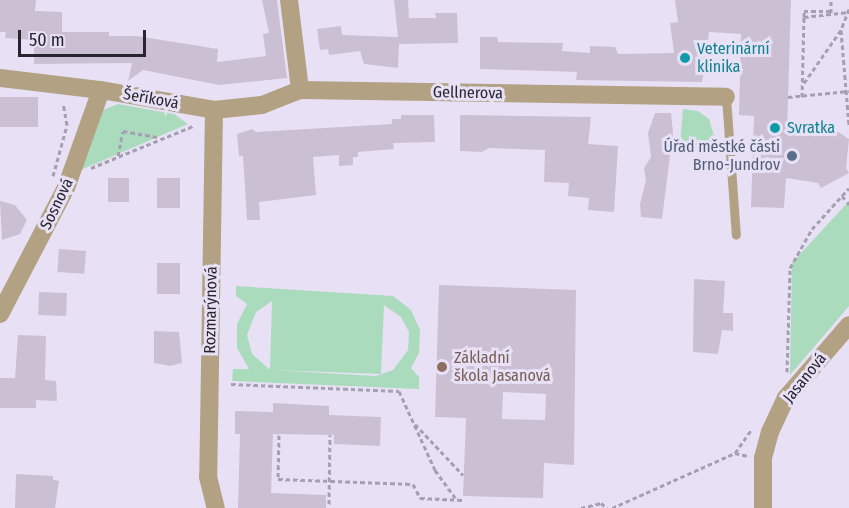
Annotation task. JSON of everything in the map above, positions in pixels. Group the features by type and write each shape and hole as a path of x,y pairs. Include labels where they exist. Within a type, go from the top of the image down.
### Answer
{"street":[{"path":"289,0 300,90"},
{"name":"Šeříková","path":"0,78 102,90 214,110 262,105 300,90"},
{"name":"Sosnová","path":"0,314 102,90"},
{"name":"Gellnerova","path":"300,90 726,97"},
{"name":"Rozmarýnová","path":"214,110 208,477 216,508"},
{"name":"Jasanová","path":"763,508 763,458 770,432 786,398 849,325"}],"lane":[{"path":"726,97 736,235"}],"path":[{"path":"831,0 831,14"},
{"path":"802,97 804,16 849,11"},
{"path":"803,85 841,30 849,11"},
{"path":"841,30 843,94 849,126"},
{"path":"788,97 843,94 849,91"},
{"path":"61,95 67,125 51,173 63,178 191,125 213,132"},
{"path":"118,156 123,131 160,138"},
{"path":"787,383 785,326 790,268 812,229 849,188"},
{"path":"842,196 849,204"},
{"path":"231,384 399,391 435,470 457,500"},
{"path":"413,422 463,475"},
{"path":"279,435 278,479 413,484 420,498 463,500"},
{"path":"329,504 330,435"},
{"path":"612,508 735,453 753,458"},
{"path":"581,508 601,503 607,508"}],"green space":[{"path":"118,104 174,114 188,124 78,171 103,110"},
{"path":"683,109 698,111 709,119 715,139 701,146 680,144"},
{"path":"849,201 849,306 790,375 792,263"},
{"path":"236,286 393,296 411,310 420,330 419,353 411,368 419,377 419,389 232,381 233,369 249,369 237,348 237,324 247,304 236,296","holes":["272,301 270,369 269,369 252,354 247,335 256,312","384,305 401,317 409,332 408,350 393,370 376,376 271,370 381,374"]}],"building":[{"path":"0,0 36,0 35,11 62,12 62,32 109,32 109,36 137,36 218,49 217,62 266,56 263,34 269,33 262,0 277,0 287,78 219,85 143,70 128,81 132,63 34,64 34,40 5,38 6,32 0,32"},
{"path":"394,0 408,0 409,18 436,18 435,13 457,13 458,43 399,44 398,68 364,64 360,51 329,55 328,49 320,50 317,29 341,26 342,35 398,37"},
{"path":"675,0 791,0 787,132 820,128 823,122 849,139 846,168 849,173 821,188 818,183 786,178 784,208 751,207 754,116 739,115 741,34 709,32 702,82 576,80 577,72 480,69 480,37 497,37 498,42 563,43 562,51 590,53 590,46 615,47 618,54 674,53 670,23 678,22"},
{"path":"0,97 38,97 38,127 0,127"},
{"path":"655,113 671,113 673,132 662,219 641,217 640,204 646,180 644,168 651,157 648,133"},
{"path":"401,115 434,115 435,142 393,143 394,149 358,152 358,157 353,157 353,165 339,166 339,155 313,157 316,195 259,202 260,220 247,220 243,156 239,156 237,134 252,129 256,132 392,124 392,119 401,119"},
{"path":"460,115 591,117 588,144 618,146 614,212 588,210 589,198 568,196 569,183 544,182 545,150 489,148 482,152 460,151"},
{"path":"108,178 129,178 129,202 108,202"},
{"path":"157,178 180,178 180,208 157,208"},
{"path":"0,201 15,205 27,220 20,234 2,240"},
{"path":"59,249 86,251 84,274 57,272"},
{"path":"157,263 180,263 180,294 157,294"},
{"path":"694,279 725,281 723,313 733,313 733,331 722,330 718,354 693,352"},
{"path":"439,285 576,290 574,465 544,463 543,498 463,496 466,418 435,417","holes":["503,392 546,394 545,420 502,419"]},
{"path":"39,292 67,293 66,316 38,315"},
{"path":"154,331 179,332 182,363 170,366 154,363"},
{"path":"18,335 46,336 45,380 56,381 57,401 36,400 36,408 0,408 0,378 15,378"},
{"path":"273,403 329,406 329,415 381,417 380,446 334,444 334,435 273,434 271,493 326,495 326,508 238,508 240,434 235,434 235,411 273,412"},
{"path":"16,474 53,476 53,480 59,481 55,508 15,508"}],"place":[{"name":"Veterinární klinika","path":"685,58"},
{"name":"Svratka","path":"775,128"},
{"name":"Úřad městké části Brno-Jundrov","path":"792,156"},
{"name":"Základní škola Jasanová","path":"442,367"}]}
